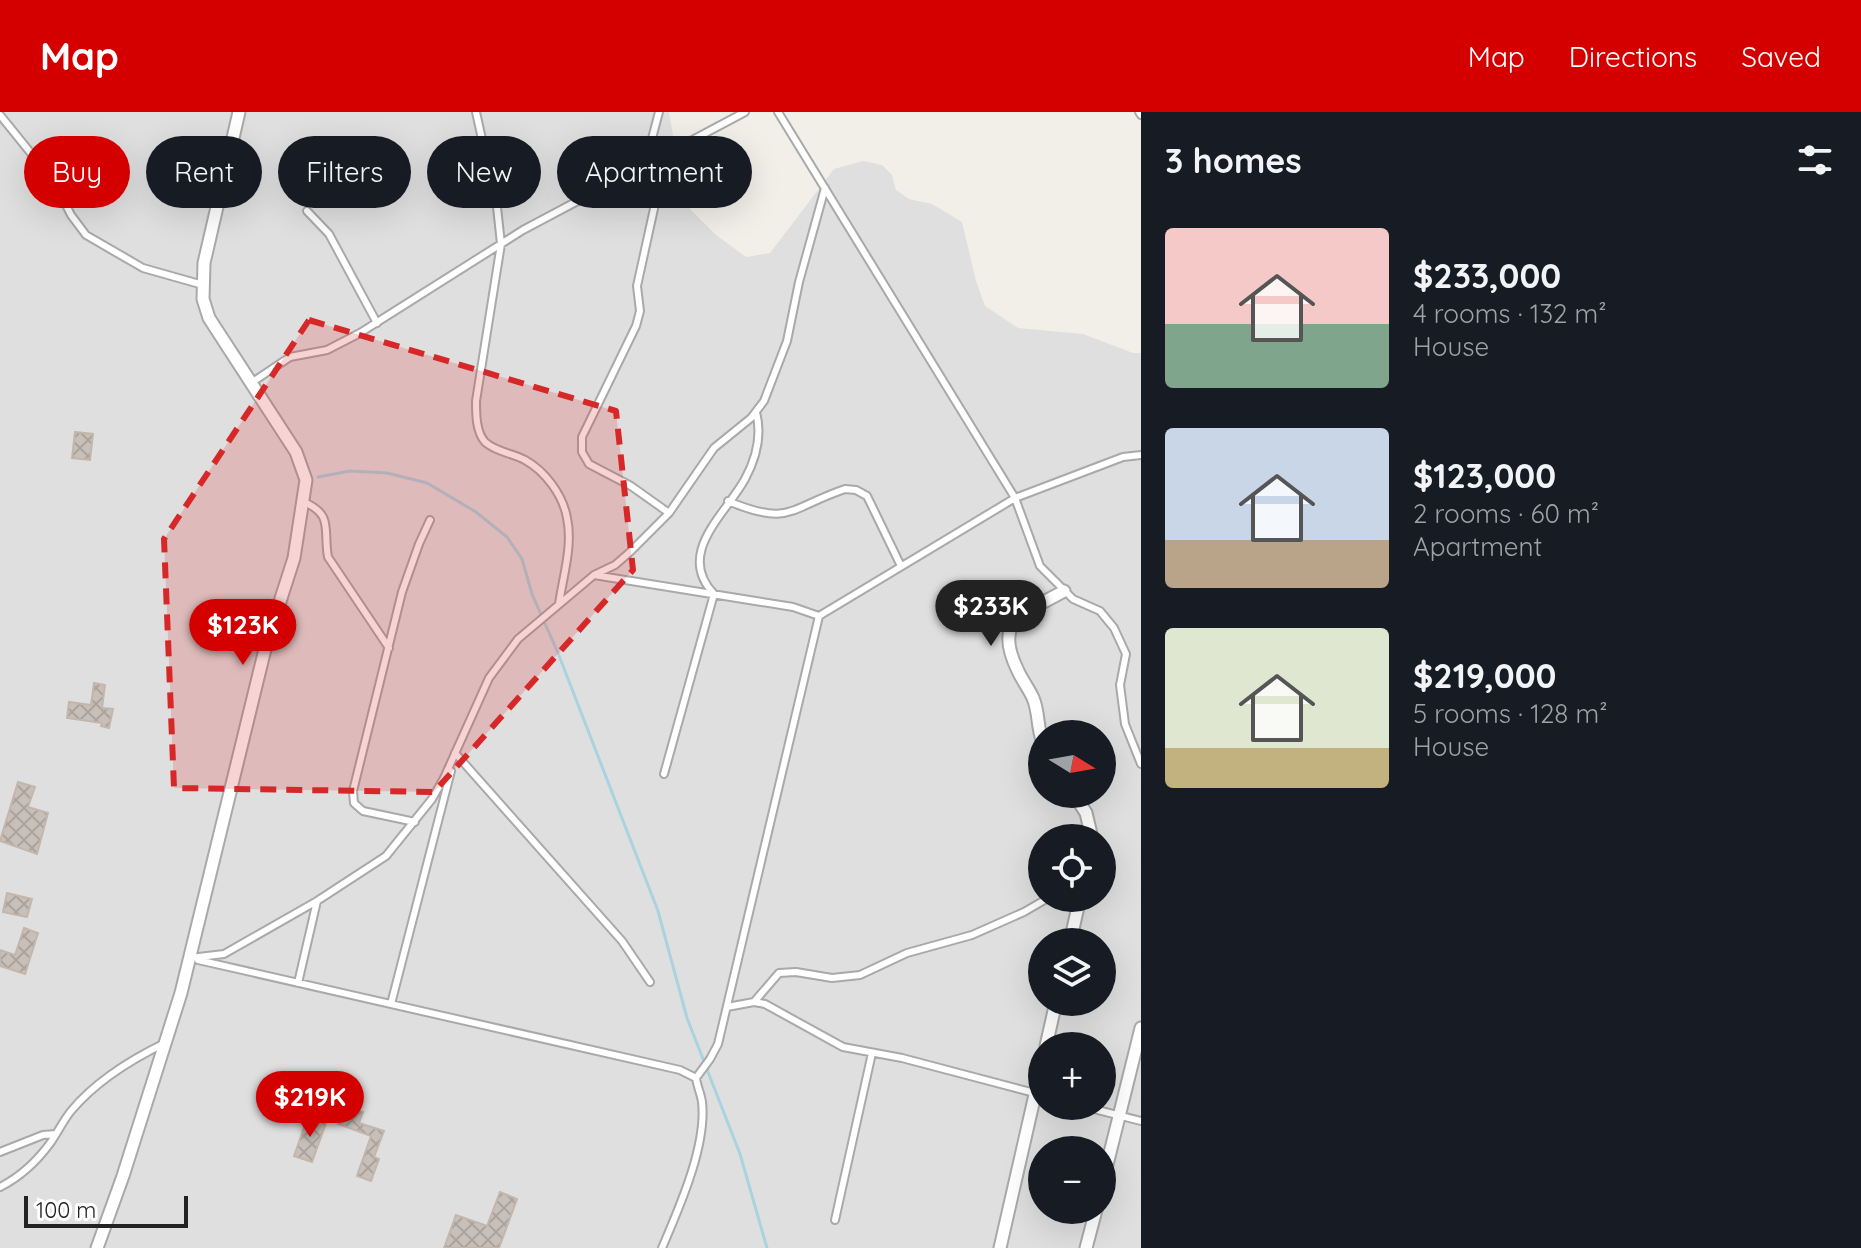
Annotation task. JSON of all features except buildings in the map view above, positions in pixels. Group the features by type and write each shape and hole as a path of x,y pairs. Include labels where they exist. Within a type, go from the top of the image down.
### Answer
{"street":[{"path":"97,1248 190,958 266,645 294,558 306,480 296,452 209,318 203,299 204,263 239,112"},
{"path":"1036,720 1034,700 1010,655 1007,636 1013,622 1064,591"},
{"path":"1115,1136 1141,1028"},
{"path":"1000,1248 1032,1120"},
{"path":"1086,1248 1092,1224"}],"lane":[{"path":"476,112 497,207 501,244 478,386 476,420 484,441 524,459 543,474 560,497 567,518 569,545 559,604"},
{"path":"653,136 659,112"},
{"path":"700,136 745,112"},
{"path":"778,112 1015,498 1040,566 1073,599 1100,611 1114,628 1126,654 1120,685 1125,724 1141,764"},
{"path":"0,115 55,183 71,215 86,235 143,268 203,285"},
{"path":"190,958 224,954 317,901 386,856 432,799 489,678 518,639 594,575 615,565 630,552 669,513 714,448 756,412 764,401 787,341 799,282 825,188"},
{"path":"251,383 290,357 327,350 377,323 501,244 567,208"},
{"path":"654,208 637,286 640,311 636,326 582,437 582,452 589,464 631,486 669,513"},
{"path":"307,211 329,234 377,323"},
{"path":"714,594 702,582 699,572 701,558 712,523 745,480 759,444 760,427 756,412"},
{"path":"696,1078 718,1044 819,616 1015,498 1123,457 1141,455"},
{"path":"728,501 748,510 780,515 796,511 829,494 845,489 856,490 867,496 901,566"},
{"path":"303,501 318,508 326,522 328,557 389,648"},
{"path":"415,822 363,811 354,803 357,773 410,568 430,520"},
{"path":"594,575 793,607 819,616"},
{"path":"664,774 714,594"},
{"path":"455,753 622,941 650,982"},
{"path":"391,1004 455,753"},
{"path":"298,983 317,901"},
{"path":"754,1002 779,973 796,972 832,978 860,975 907,953 972,935 1028,910"},
{"path":"190,958 680,1070 696,1078 702,1100 696,1151 662,1248"},
{"path":"727,1007 754,1002 765,1004 833,1043 1028,1091"},
{"path":"0,1187 28,1168 71,1111 120,1067 165,1043"},
{"path":"835,1220 872,1053"},
{"path":"1116,1115 1141,1121"},
{"path":"0,1152 43,1135 56,1134"}],"highlighted area":[{"path":"309,320 616,411 633,570 434,792 174,788 164,539"}],"shaded area":[{"path":"0,112 669,112 673,136 557,136 557,208 690,208 716,235 746,257 770,253 834,169 863,161 882,165 892,175 896,190 909,199 932,204 962,222 985,306 1018,328 1083,334 1133,353 1141,353 1141,1248 0,1248"}],"waterway":[{"path":"318,477 350,471 387,473 427,483 476,512 507,537 522,559 532,594 658,911 687,1018 740,1154 767,1248"}]}
